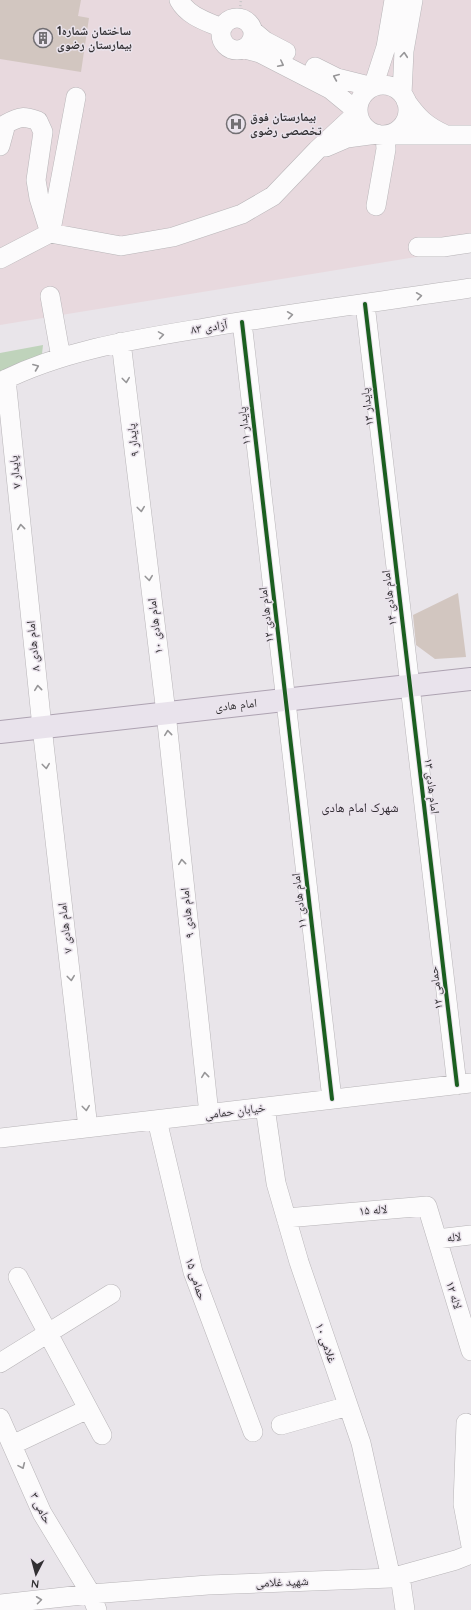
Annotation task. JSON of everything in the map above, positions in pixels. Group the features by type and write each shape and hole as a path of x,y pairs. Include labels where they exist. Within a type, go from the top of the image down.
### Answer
{"main road":[{"name":"امام هادی","path":"0,732 471,678"}],"street":[{"path":"179,0 183,7 198,18 222,28"},
{"path":"373,87 386,47 394,0"},
{"path":"413,0 404,51 404,97 408,108 404,123 399,129 381,134 370,131 360,120 358,104 361,97 366,91 373,87 380,85 388,86 404,97 416,116 430,128 447,135"},
{"path":"358,112 330,89 260,53 245,49 235,51 226,46 221,38 222,28 240,9 253,31 265,41 337,78 373,87"},
{"path":"245,49 252,41 253,31"},
{"path":"50,233 76,97"},
{"path":"0,260 50,233 121,246 173,237 192,232 242,214 272,196 317,150 358,112"},
{"path":"0,146 6,124 18,117 28,117 38,121 43,132 36,180 39,198 50,233"},
{"path":"376,206 386,149 381,134"},
{"path":"317,150 347,138 381,134 471,136"},
{"path":"418,247 443,247 471,243"},
{"name":"آزادی ۸۳","path":"3,381 59,351 471,288"},
{"path":"50,296 59,351"},
{"name":"پایدار ۱۳","path":"365,304 389,508"},
{"name":"پایدار ۱۱","path":"242,322 266,529"},
{"name":"پایدار ۹","path":"121,342 145,539"},
{"name":"پایدار ۷","path":"3,381 25,565"},
{"name":"امام هادی ۱۴","path":"389,508 409,686"},
{"name":"امام هادی ۱۲","path":"266,529 286,700"},
{"name":"امام هادی ۱۰","path":"145,539 166,713"},
{"name":"امام هادی ۸","path":"25,565 42,727"},
{"name":"امام هادی ۱۳","path":"409,686 434,889"},
{"name":"امام هادی ۱۱","path":"286,700 332,1099"},
{"name":"امام هادی ۹","path":"166,713 209,1114"},
{"name":"امام هادی ۷","path":"42,727 88,1128"},
{"name":"حمامی ۱۲","path":"434,889 464,1084"},
{"name":"خیابان حمامی","path":"0,1138 464,1084"},
{"name":"غلامی ۱۰","path":"265,1107 276,1183 298,1262 361,1443 405,1610"},
{"name":"حمامی ۱۵","path":"157,1120 192,1272 253,1432"},
{"name":"لاله ۱۵","path":"286,1218 426,1206 437,1239"},
{"name":"لاله","path":"437,1239 471,1235"},
{"name":"لاله ۱۲","path":"437,1239 471,1352"},
{"path":"18,1278 102,1435"},
{"path":"0,1363 111,1294"},
{"path":"281,1425 348,1406"},
{"path":"12,1445 88,1409"},
{"name":"حامی ۳","path":"0,1418 42,1513 94,1602"},
{"path":"466,1423 463,1504 471,1546"},
{"name":"شهید غلامی","path":"0,1604 94,1602 208,1585 396,1577 456,1560 471,1554"}],"shaded area":[{"name":"بیمارستان فوق تخصصی رضوی","path":"0,0 471,0 471,248 0,325"}],"green space":[{"path":"43,345 42,354 0,375 0,353"}],"building":[{"name":"ساختمان شماره1 بیمارستان رضوی","path":"0,0 81,0 78,16 89,18 81,72 0,59"},
{"path":"458,593 466,657 435,659 416,645 413,615"}],"cycle path":[{"path":"365,304 457,1085"},
{"path":"242,322 332,1099"}],"place":[{"name":"ساختمان شماره1 بیمارستان رضوی","path":"43,38"},
{"name":"بیمارستان فوق تخصصی رضوی","path":"236,124"}],"district":[{"name":"شهرک امام هادی","path":"360,807"}]}
